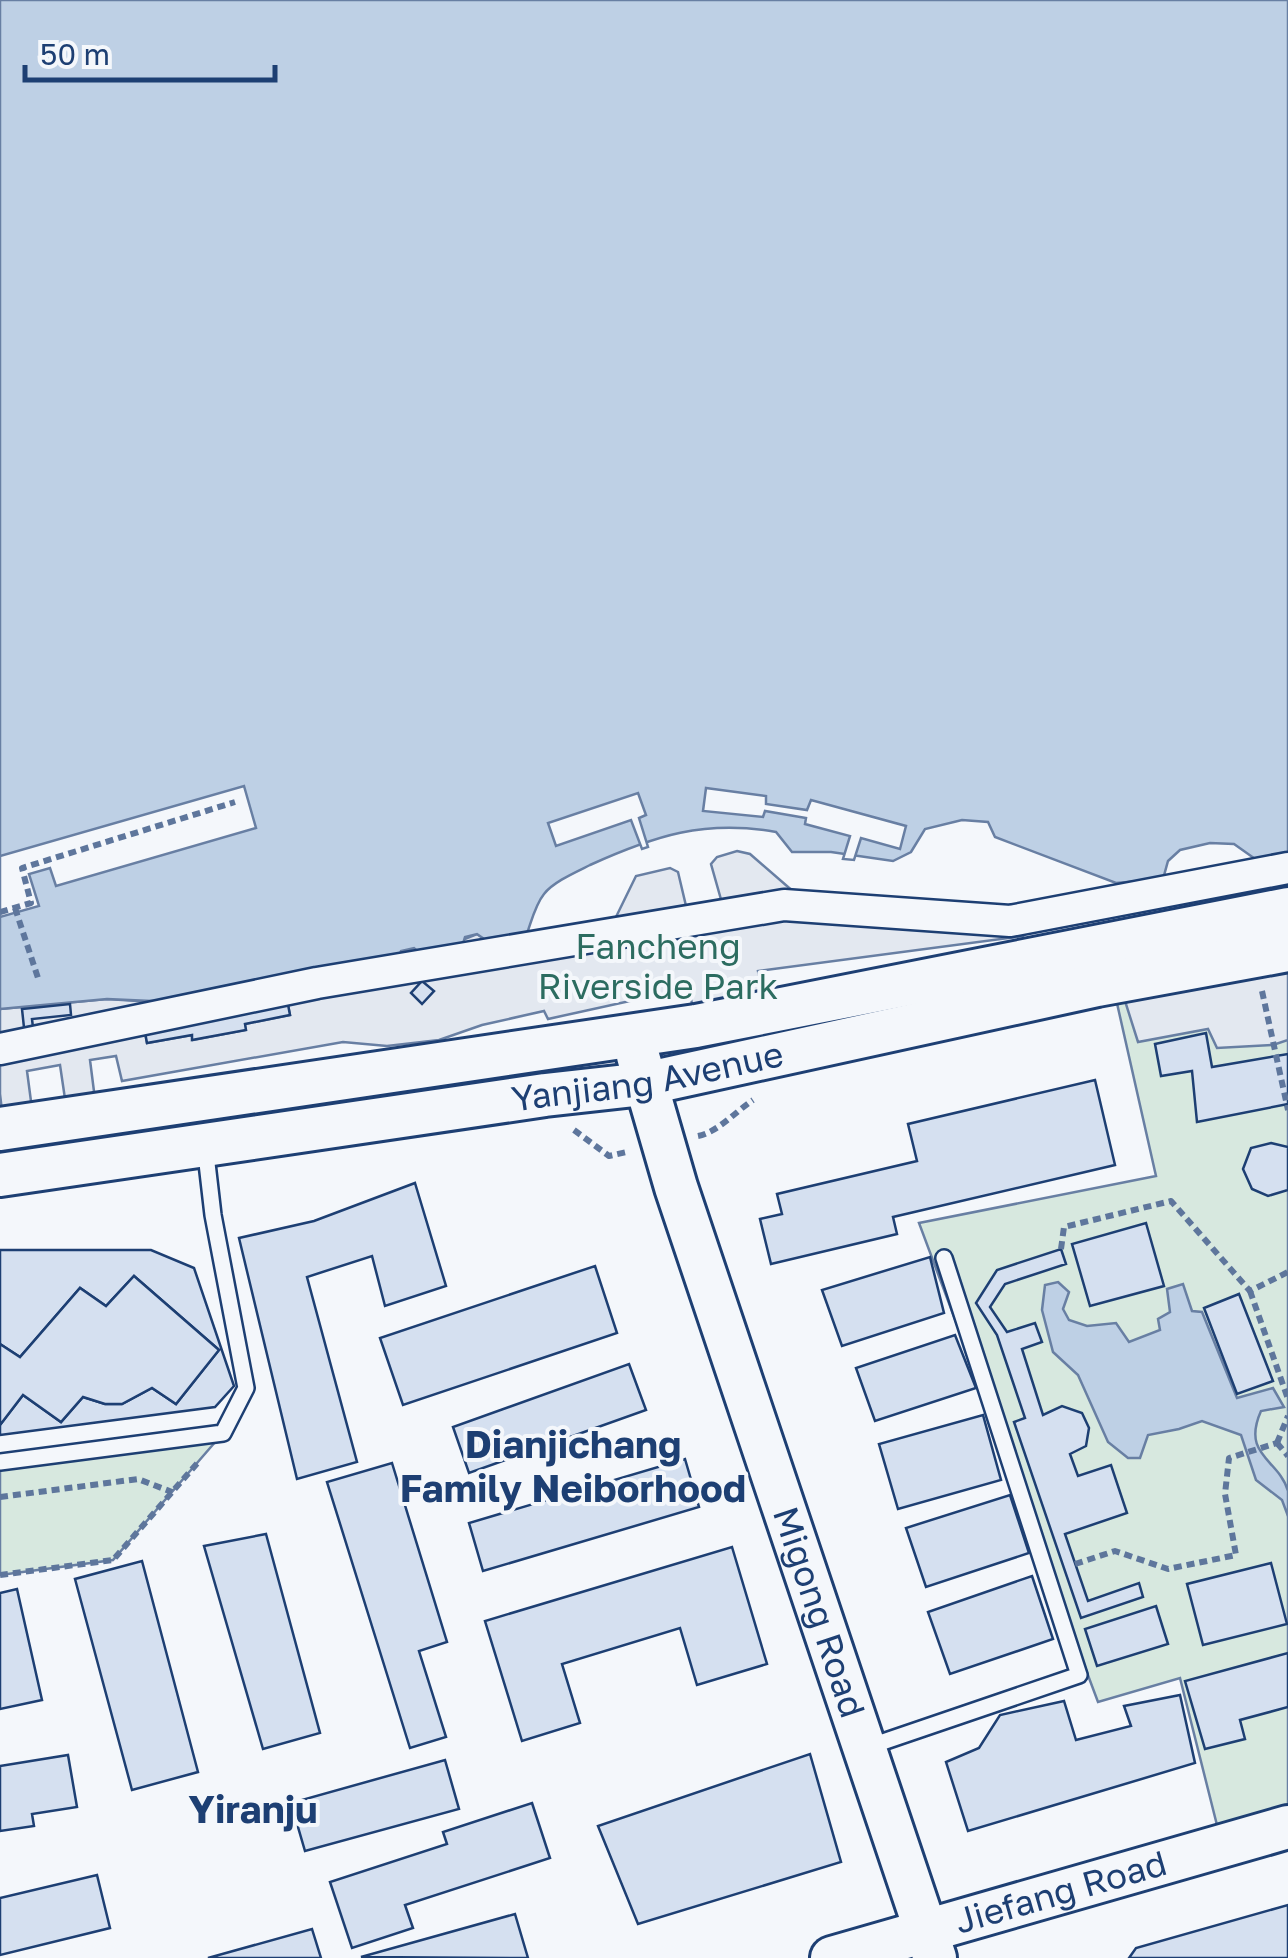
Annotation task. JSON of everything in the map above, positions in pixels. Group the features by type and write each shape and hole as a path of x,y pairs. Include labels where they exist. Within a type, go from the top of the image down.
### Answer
{"main road":[{"name":"Yanjiang Avenue","path":"0,1129 751,1016 1288,909"},
{"name":"Yanjiang Avenue","path":"0,1175 545,1094 644,1084 1097,986 1288,950"},
{"name":"Migong Road","path":"633,1036 644,1084 930,1944"},
{"name":"Jiefang Road","path":"832,1958 930,1944 1288,1827"}],"street":[{"path":"0,1049 317,983 784,905 1010,921 1288,868"}],"lane":[{"path":"0,1462 224,1432 246,1388 212,1215 205,1144"},
{"path":"864,1748 1079,1674 944,1258"}],"path":[{"path":"0,912 31,903 22,868 235,802"},
{"path":"16,908 38,981"},
{"path":"1261,985 1288,1110"},
{"path":"1061,1249 1064,1227 1171,1201 1250,1290 1288,1398"},
{"path":"1250,1290 1288,1272"},
{"path":"1278,1443 1288,1416"},
{"path":"0,1575 113,1560 224,1432"},
{"path":"1278,1443 1288,1456"},
{"path":"1075,1564 1115,1552 1168,1570 1236,1555 1225,1494 1229,1458 1278,1443"},
{"path":"0,1497 138,1479 172,1492"}],"shaded area":[{"path":"737,851 750,854 795,893 1020,919 1023,936 758,971 764,1013 696,1026 689,988 548,1019 544,1011 482,1025 439,1040 387,1046 343,1042 122,1081 116,1056 90,1060 97,1115 68,1119 60,1065 27,1071 34,1124 4,1128 0,1009 107,999 168,1003 414,948 423,956 477,934 490,943 615,919 636,876 670,868 678,872 687,910 722,903 711,864 717,857","holes":["286,995 290,1015 245,1024 245,1030 193,1040 192,1035 147,1043 143,1022"]},
{"path":"1288,950 1288,1040 1273,1045 1217,1048 1208,1029 1138,1042 1119,982"},
{"path":"1288,961 1288,1827 1222,1845 1180,1678 1098,1702 919,1223 1156,1176 1114,990"},
{"path":"223,1433 113,1560 0,1575 0,1462"}],"water":[{"path":"0,0 1288,0 1288,855 1258,861 1234,844 1210,843 1180,850 1168,861 1163,879 1116,883 995,837 988,822 962,820 925,829 911,852 893,861 831,852 792,852 776,832 703,829 658,838 559,881 541,898 526,936 490,943 477,934 465,937 461,950 423,956 414,948 401,951 397,963 362,969 353,961 337,964 334,975 197,1003 107,999 0,1009"},
{"path":"1058,1282 1069,1292 1063,1309 1069,1320 1087,1326 1116,1323 1129,1342 1160,1330 1158,1319 1170,1312 1167,1289 1183,1284 1192,1311 1202,1312 1237,1398 1273,1388 1284,1407 1261,1411 1256,1438 1258,1448 1288,1491 1288,1516 1282,1500 1256,1480 1241,1435 1202,1421 1148,1435 1140,1458 1128,1458 1108,1442 1078,1375 1053,1352 1042,1310 1045,1285"}],"pier":[{"path":"244,786 256,828 56,886 50,868 29,874 39,906 0,917 0,856"},
{"path":"706,788 766,796 766,804 807,810 811,800 906,826 900,849 861,838 854,860 843,859 850,836 805,824 806,818 765,811 763,817 703,811"},
{"path":"638,793 646,815 639,818 648,847 642,849 631,820 556,846 548,823"}],"building":[{"path":"422,981 434,991 422,1004 411,993"},
{"path":"286,994 290,1015 245,1024 246,1030 147,1043 143,1022"},
{"path":"70,1004 71,1015 32,1019 34,1036 25,1037 22,1009"},
{"path":"1206,1033 1212,1067 1288,1054 1288,1104 1197,1122 1192,1071 1161,1076 1155,1044"},
{"path":"1095,1080 1115,1165 893,1217 897,1234 771,1264 760,1219 782,1214 777,1194 917,1161 908,1124"},
{"path":"1271,1143 1288,1147 1288,1190 1268,1196 1252,1189 1243,1169 1251,1148"},
{"path":"415,1183 446,1286 385,1306 372,1256 307,1277 357,1462 297,1479 239,1238 314,1221"},
{"path":"1146,1223 1164,1286 1090,1306 1072,1244"},
{"path":"1061,1249 1066,1264 1005,1284 990,1307 1007,1332 1035,1323 1042,1342 1022,1349 1043,1415 1062,1406 1082,1413 1089,1428 1086,1446 1070,1454 1078,1476 1111,1465 1127,1513 1065,1534 1088,1601 1139,1583 1143,1597 1081,1618 1014,1422 1025,1418 997,1335 976,1303 997,1270"},
{"path":"0,1250 151,1250 194,1268 234,1386 215,1407 0,1435 0,1425 23,1395 61,1422 83,1397 105,1404 122,1404 152,1388 176,1404 219,1350 134,1276 106,1306 80,1288 20,1357 0,1344"},
{"path":"930,1257 944,1313 842,1346 822,1290"},
{"path":"595,1266 617,1333 403,1405 380,1338"},
{"path":"134,1276 219,1350 176,1404 152,1388 122,1404 105,1404 83,1397 61,1422 23,1395 0,1425 0,1344 20,1357 80,1288 106,1306"},
{"path":"1239,1294 1273,1381 1237,1394 1204,1308"},
{"path":"955,1335 976,1388 875,1421 856,1368"},
{"path":"629,1364 646,1410 469,1473 453,1427"},
{"path":"983,1415 1001,1480 898,1509 879,1444"},
{"path":"685,1459 699,1507 483,1571 469,1523"},
{"path":"392,1463 447,1642 419,1651 446,1737 410,1748 327,1482"},
{"path":"1010,1495 1029,1553 926,1587 906,1528"},
{"path":"266,1534 320,1733 263,1749 204,1546"},
{"path":"732,1547 767,1664 697,1685 680,1628 562,1664 580,1723 522,1741 485,1621"},
{"path":"142,1561 198,1772 132,1790 75,1579"},
{"path":"1271,1563 1287,1624 1203,1645 1187,1584"},
{"path":"1032,1576 1053,1639 950,1674 928,1612"},
{"path":"17,1589 42,1700 0,1709 0,1593"},
{"path":"1156,1606 1168,1644 1097,1666 1085,1629"},
{"path":"1288,1653 1288,1707 1240,1720 1245,1739 1205,1749 1185,1681"},
{"path":"1180,1695 1195,1763 968,1831 946,1762 979,1748 1000,1715 1064,1701 1076,1740 1131,1726 1124,1706"},
{"path":"810,1754 841,1862 638,1924 598,1826"},
{"path":"68,1755 77,1807 32,1814 34,1826 0,1831 0,1766"},
{"path":"445,1760 459,1809 305,1851 291,1803"},
{"path":"532,1803 550,1858 405,1905 413,1928 352,1948 330,1882 447,1844 443,1832"},
{"path":"97,1875 110,1928 0,1955 0,1898"},
{"path":"1288,1905 1288,1958 1129,1958 1136,1948"},
{"path":"515,1914 528,1958 361,1957"},
{"path":"312,1929 321,1958 208,1958"}],"district":[{"name":"Dianjichang Family Neiborhood","path":"573,1467"},
{"name":"Yiranju","path":"253,1810"}],"park label":[{"name":"Fancheng Riverside Park","path":"658,967"}]}
